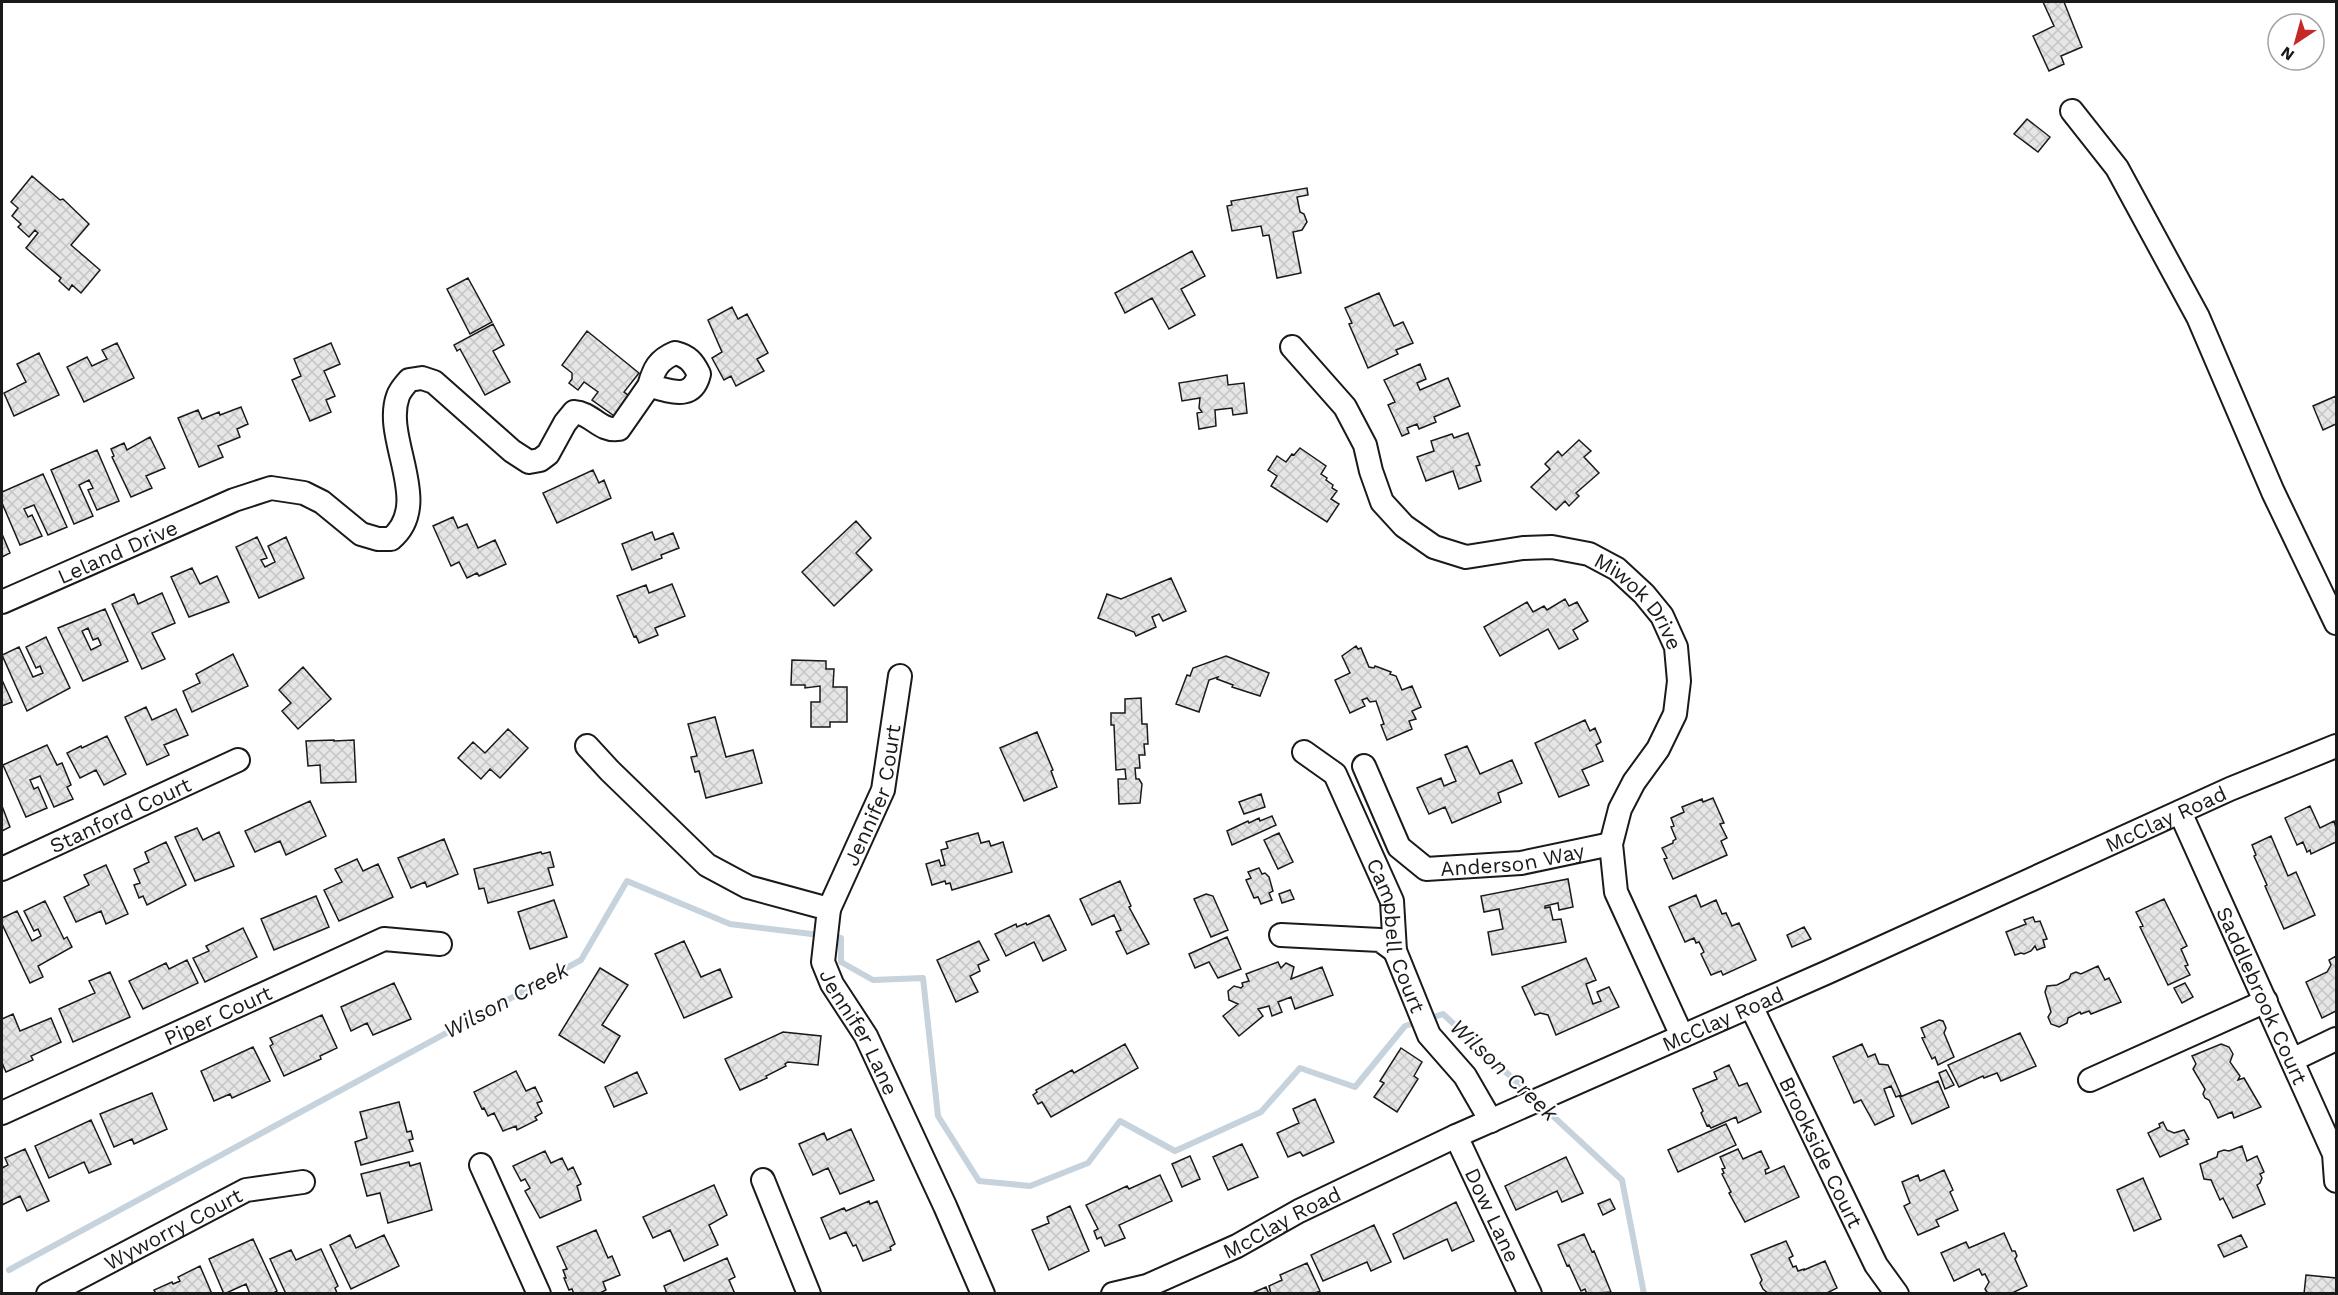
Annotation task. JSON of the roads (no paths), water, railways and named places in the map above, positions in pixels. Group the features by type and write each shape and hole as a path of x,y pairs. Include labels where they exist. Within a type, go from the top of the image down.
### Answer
{"street":[{"path":"2072,111 2117,168 2198,317 2273,492 2337,623"},
{"name":"Miwok Drive","path":"1292,347 1345,407 1365,445 1382,502 1404,526 1434,548 1466,557 1523,548 1552,547 1589,554 1617,569 1644,594 1662,616 1676,647 1679,681 1675,714 1658,749 1634,782 1620,809 1611,844 1616,892 1682,1036"},
{"name":"Leland Drive","path":"2,602 234,500 271,488 304,493 322,502 361,534 378,539 391,539 399,531 407,510 409,494 395,423 399,394 409,380 422,378 434,382 512,451 529,462 540,460 548,454 565,423 574,412 583,413 605,429 619,429 649,386"},
{"name":"Jennifer Court","path":"829,915 884,790 900,676"},
{"path":"587,746 609,771 707,865 748,887 829,915"},
{"name":"McClay Road","path":"1113,1293 1147,1286 1237,1245 1299,1211 1456,1136 1544,1099 2230,789 2337,746"},
{"name":"Campbell Court","path":"1304,752 1335,774 1392,901 1395,951 1429,1035 1465,1076 1491,1121"},
{"name":"Stanford Court","path":"2,869 238,760"},
{"name":"Anderson Way","path":"1364,766 1399,847 1426,868 1521,863 1611,844"},
{"name":"Saddlebrook Court","path":"2180,812 2334,1154 2337,1181"},
{"name":"Jennifer Lane","path":"829,915 823,962 832,984 866,1036 983,1293"},
{"path":"1281,935 1380,940 1395,951"},
{"name":"Piper Court","path":"2,1113 384,939 440,944"},
{"path":"2090,1080 2266,1001"},
{"name":"Brookside Court","path":"1751,1006 1876,1265 1897,1293"},
{"path":"2292,1060 2337,1039"},
{"name":"Dow Lane","path":"1456,1136 1530,1293"},
{"path":"481,1165 539,1293"},
{"path":"763,1180 809,1293"},
{"name":"Wyworry Court","path":"48,1293 246,1190 303,1182"}],"waterway":[{"name":"Wilson Creek","path":"9,1270 581,960 627,881 730,924 820,935"},
{"name":"Wilson Creek","path":"830,936 841,938 841,962 873,980 923,978 938,1116 979,1181 1030,1186 1088,1163 1120,1121 1175,1151 1261,1112 1300,1068 1355,1087 1405,1026 1443,1014 1533,1097"},
{"name":"Wilson Creek","path":"1540,1104 1622,1180 1644,1294"}]}
